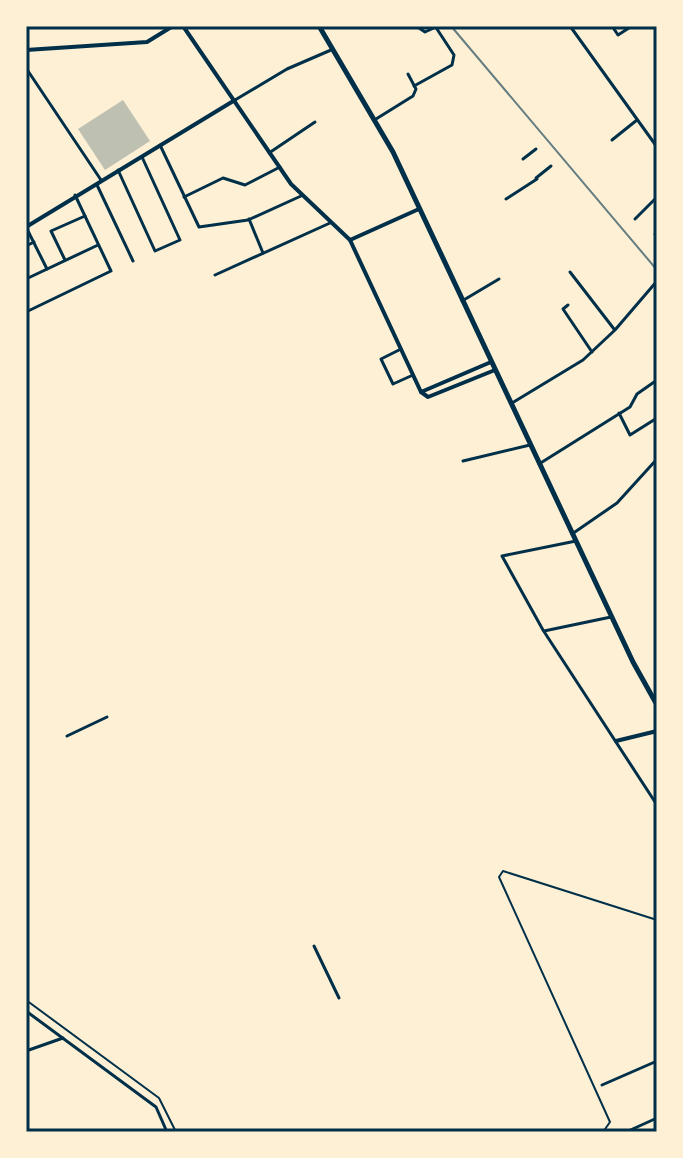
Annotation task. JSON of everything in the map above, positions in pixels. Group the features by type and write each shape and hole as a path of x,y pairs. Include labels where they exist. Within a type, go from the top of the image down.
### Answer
{"main road":[{"path":"319,26 376,119 611,617 657,705"}],"street":[{"path":"26,50 147,42 173,26"},
{"path":"183,26 301,196 350,240 421,392 428,397 495,370"},
{"path":"414,86 452,65 454,55 436,26 425,32 416,26"},
{"path":"570,26 657,147"},
{"path":"612,26 618,35 632,26"},
{"path":"47,269 26,227 287,69 334,49"},
{"path":"26,68 99,181 133,261"},
{"path":"376,119 413,96 414,86 408,74"},
{"path":"612,140 637,119"},
{"path":"269,153 315,122"},
{"path":"160,145 199,227 249,219 301,196"},
{"path":"523,159 536,149"},
{"path":"118,170 155,251 180,240 142,156"},
{"path":"506,199 551,166"},
{"path":"184,197 223,178 245,185 280,167"},
{"path":"26,312 111,271 75,195"},
{"path":"635,219 657,197"},
{"path":"350,240 419,209"},
{"path":"65,260 51,231 85,216"},
{"path":"249,219 263,253"},
{"path":"215,275 330,223"},
{"path":"26,246 34,242"},
{"path":"26,279 98,245"},
{"path":"570,272 615,330"},
{"path":"462,301 499,279"},
{"path":"511,404 592,352 657,281"},
{"path":"568,305 563,309 592,352"},
{"path":"401,349 381,359 393,384 413,375"},
{"path":"421,392 491,362"},
{"path":"539,464 619,413 657,380"},
{"path":"619,413 630,435 657,418"},
{"path":"463,461 530,445"},
{"path":"572,534 617,503 657,459"},
{"path":"576,541 502,556 544,631 657,805"},
{"path":"544,631 611,617"},
{"path":"67,736 107,717"},
{"path":"616,741 657,731"},
{"path":"603,1132 610,1122 499,877 503,871 657,920"},
{"path":"314,946 339,998"},
{"path":"26,1000 159,1098 176,1132"},
{"path":"26,1011 156,1107 167,1132"},
{"path":"26,1051 63,1038"},
{"path":"602,1085 657,1061"},
{"path":"626,1132 657,1118"}],"building":[{"path":"123,100 150,141 105,170 78,129"}],"railway":[{"path":"451,26 657,270"}]}
